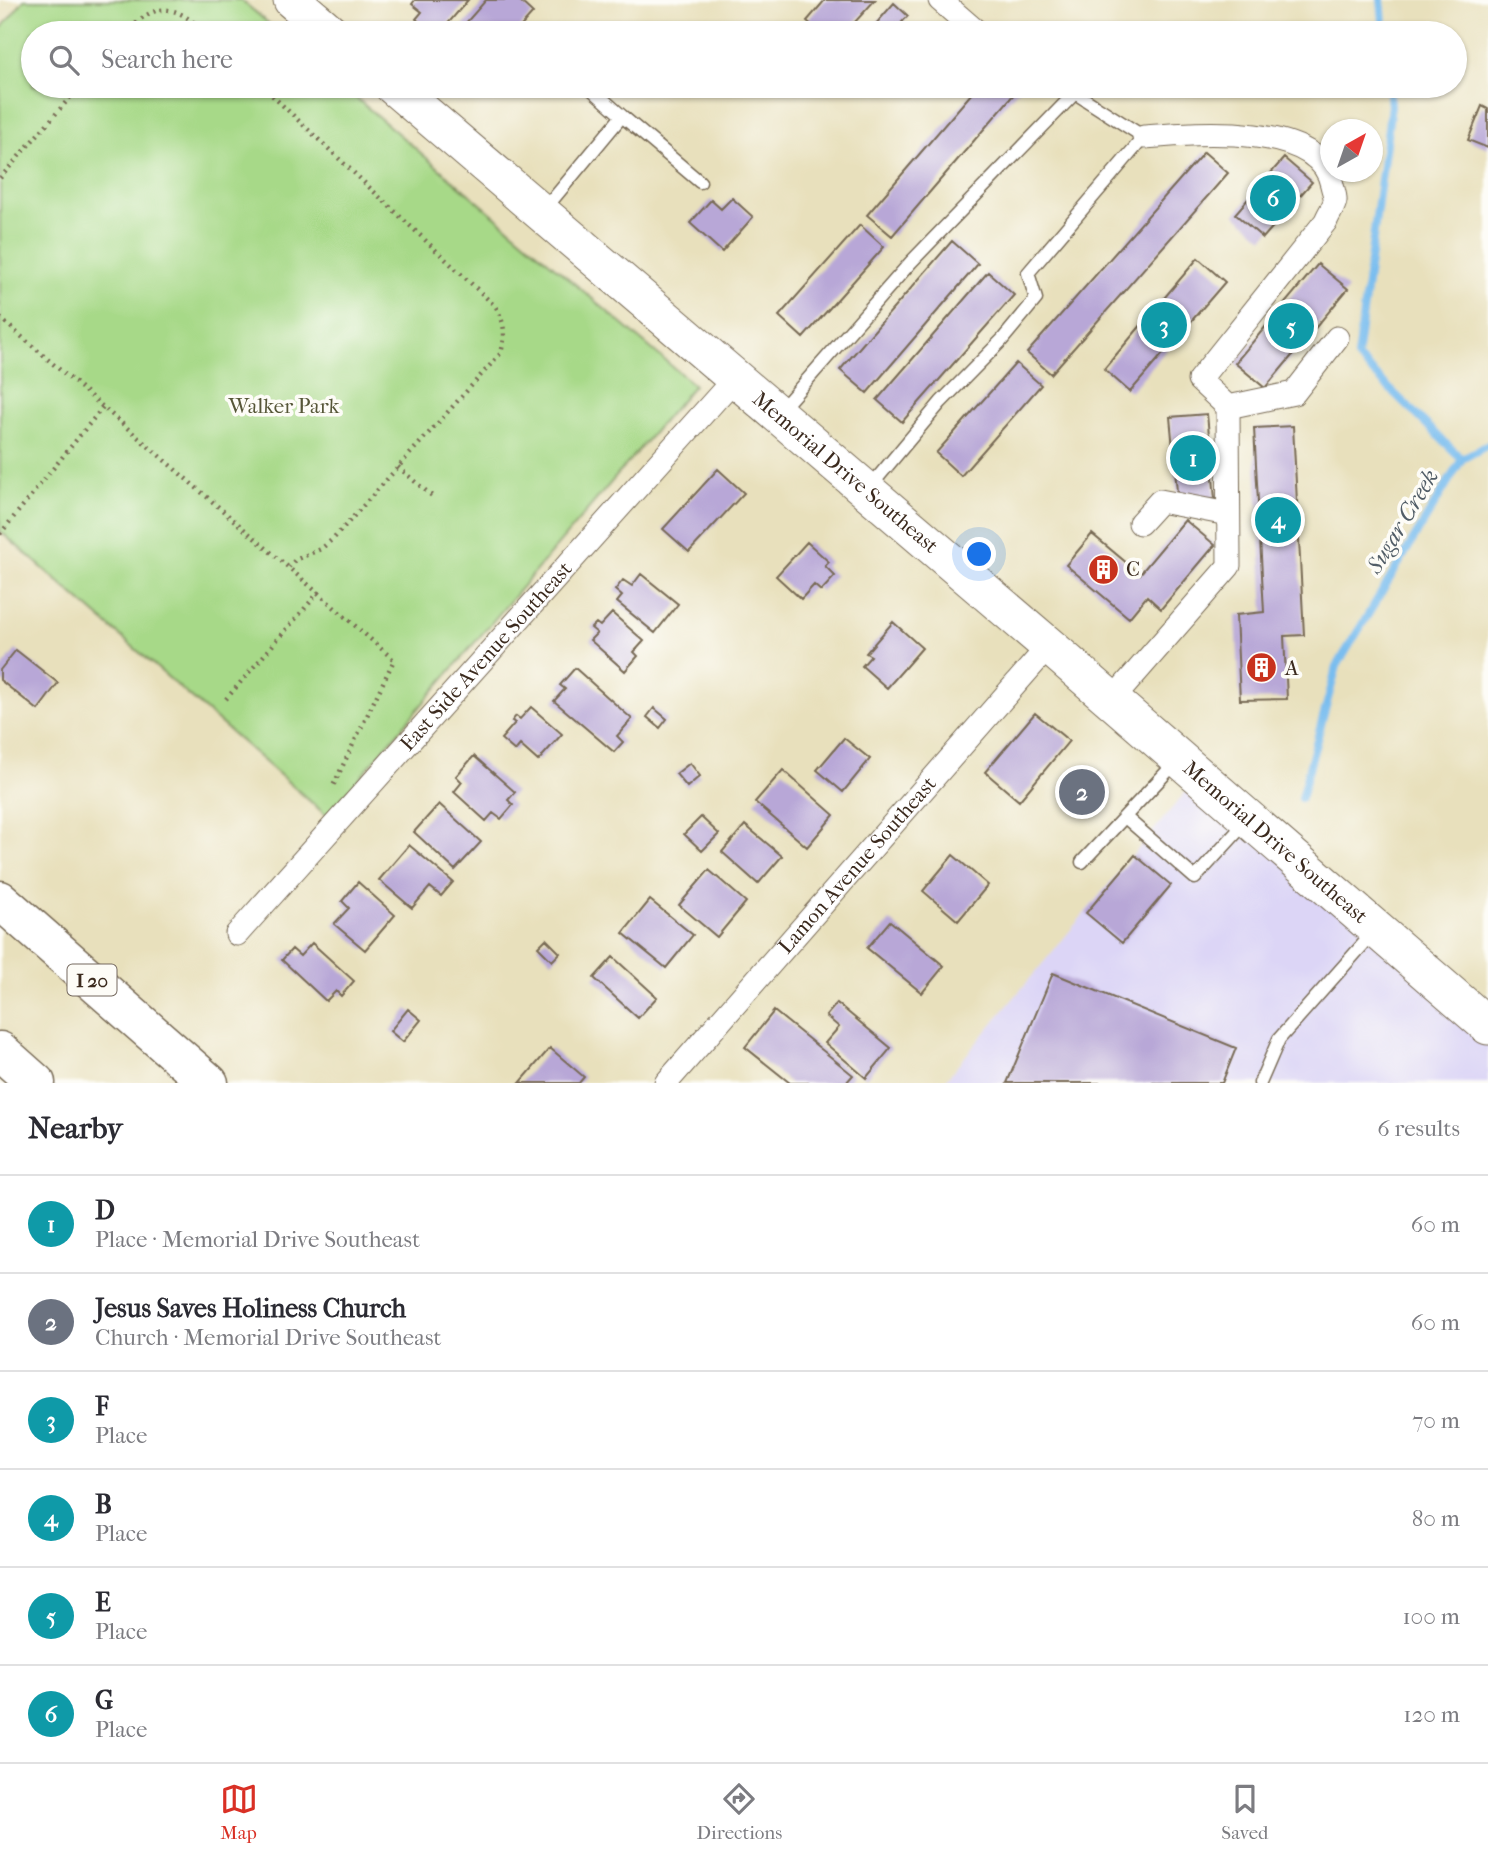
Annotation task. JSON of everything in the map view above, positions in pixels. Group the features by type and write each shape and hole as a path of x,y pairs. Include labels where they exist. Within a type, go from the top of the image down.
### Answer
{"highway":[{"name":"I 20","path":"0,900 202,1076"},
{"path":"0,1051 37,1083"}],"main road":[{"path":"292,0 317,21"},
{"name":"Memorial Drive Southeast","path":"407,98 1112,700 1488,1026"}],"street":[{"path":"940,0 964,21"},
{"path":"1112,700 1229,566 1228,407 1199,380 1326,221 1335,200 1330,173 1314,154 1291,143 1217,132 1144,137"},
{"path":"1228,407 1294,393 1337,338"},
{"name":"East Side Avenue Southeast","path":"237,934 735,378"},
{"path":"1140,523 1160,501 1228,514"},
{"name":"Lamon Avenue Southeast","path":"666,1083 1049,646"}],"lane":[{"path":"602,98 700,182"},
{"path":"777,414 911,262 1070,98"},
{"path":"867,491 941,401 1002,340 1036,299 1028,273 1144,137 1083,98"},
{"path":"541,213 622,116"},
{"path":"1082,862 1180,759"},
{"path":"1125,817 1195,878 1249,819"},
{"path":"1259,1083 1279,1039 1376,929"}],"path":[{"path":"136,21 153,10 175,10 193,21"},
{"path":"0,178 70,98"},
{"path":"275,98 496,307 504,322 506,337 501,353 335,537 321,549 295,560 289,567"},
{"path":"0,318 394,660 331,790"},
{"path":"0,534 103,407"},
{"path":"398,467 432,496"},
{"path":"226,699 318,593"}],"shaded area":[{"path":"1199,776 1488,1026 1488,1083 943,1083"}],"green space":[{"name":"Walker Park","path":"24,0 241,0 266,21 21,21 21,98 356,98 694,385 327,816 0,531 0,30"}],"building":[{"path":"415,0 468,0 450,21 418,21 416,19 422,12 412,4"},
{"path":"486,0 519,0 533,13 526,21 468,21"},
{"path":"825,0 875,0 856,21 807,21"},
{"path":"894,3 908,16 903,21 878,21"},
{"path":"968,98 1011,98 892,236 867,215"},
{"path":"1482,106 1488,109 1488,148 1468,140"},
{"path":"1204,152 1228,173 1051,374 1027,353"},
{"path":"1284,158 1312,182 1263,238 1235,214"},
{"path":"732,198 753,217 722,252 690,223 711,200 721,209"},
{"path":"860,225 884,247 803,338 779,316"},
{"path":"952,241 978,264 867,393 840,370"},
{"path":"1198,258 1225,282 1130,392 1104,369"},
{"path":"1318,264 1348,289 1265,388 1235,363"},
{"path":"988,272 1014,295 902,422 877,400"},
{"path":"1016,363 1041,385 961,476 936,453"},
{"path":"1207,414 1215,499 1178,502 1170,417"},
{"path":"1293,426 1304,635 1284,636 1287,699 1240,700 1236,615 1264,612 1254,428"},
{"path":"718,469 744,493 689,552 663,529"},
{"name":"C","path":"1185,520 1215,545 1161,609 1147,596 1129,618 1066,565 1092,534 1140,574"},
{"path":"807,542 829,562 825,566 835,576 821,591 814,585 801,599 776,576"},
{"path":"641,574 678,604 655,633 617,602 622,596 615,590 623,580 632,586"},
{"path":"612,613 644,641 634,652 638,656 625,671 590,640 597,633 591,628 596,623 600,626"},
{"path":"893,622 922,648 887,688 862,666 871,656 866,653"},
{"path":"16,650 58,683 38,710 0,680 0,670"},
{"path":"575,668 632,719 617,736 623,742 614,752 554,701 565,689 560,685"},
{"path":"531,707 562,734 538,761 520,745 515,751 501,739 515,723 512,721 516,716 520,719"},
{"path":"654,708 667,719 660,728 647,717"},
{"path":"1035,713 1069,741 1019,801 985,772"},
{"path":"844,738 870,759 843,792 817,770"},
{"path":"474,756 515,792 508,800 513,805 501,819 493,813 486,821 454,792 462,782 456,776"},
{"path":"690,763 700,776 687,787 676,774"},
{"path":"783,770 834,815 807,847 755,802"},
{"path":"439,804 481,842 455,870 414,832"},
{"path":"701,817 719,834 702,851 684,834"},
{"path":"745,825 782,856 758,884 722,852"},
{"path":"409,845 453,882 441,896 430,887 412,908 379,880"},
{"path":"953,855 988,885 958,921 923,891"},
{"path":"1135,855 1171,885 1122,943 1086,913"},
{"path":"709,870 746,902 717,937 679,905"},
{"path":"358,882 395,915 365,950 334,924 349,908 342,901"},
{"path":"650,900 693,935 666,968 623,933"},
{"path":"890,921 944,966 922,993 867,948"},
{"path":"546,939 560,953 552,961 538,947"},
{"path":"312,943 354,981 341,996 336,991 326,1001 282,960 292,949 300,956"},
{"path":"613,957 657,997 638,1018 594,978"},
{"path":"1053,973 1236,1048 1222,1083 1007,1083"},
{"path":"837,1003 891,1048 866,1078 825,1043 839,1027 826,1016"},
{"path":"408,1009 421,1020 403,1042 390,1031"},
{"path":"774,1011 853,1075 846,1083 790,1083 745,1047"},
{"path":"550,1048 584,1077 579,1083 520,1083"}],"waterway":[{"name":"Sugar Creek","path":"1381,0 1383,21"},
{"name":"Sugar Creek","path":"1390,98 1357,357 1462,459"},
{"name":"Sugar Creek","path":"1301,798 1337,666 1462,459 1488,445"}],"place":[{"name":"G","path":"1273,198"},
{"name":"F","path":"1164,325"},
{"name":"E","path":"1291,326"},
{"name":"D","path":"1193,458"},
{"name":"B","path":"1278,520"},
{"name":"C","path":"1103,569"},
{"name":"A","path":"1262,668"},
{"name":"Jesus Saves Holiness Church","path":"1082,792"}]}
